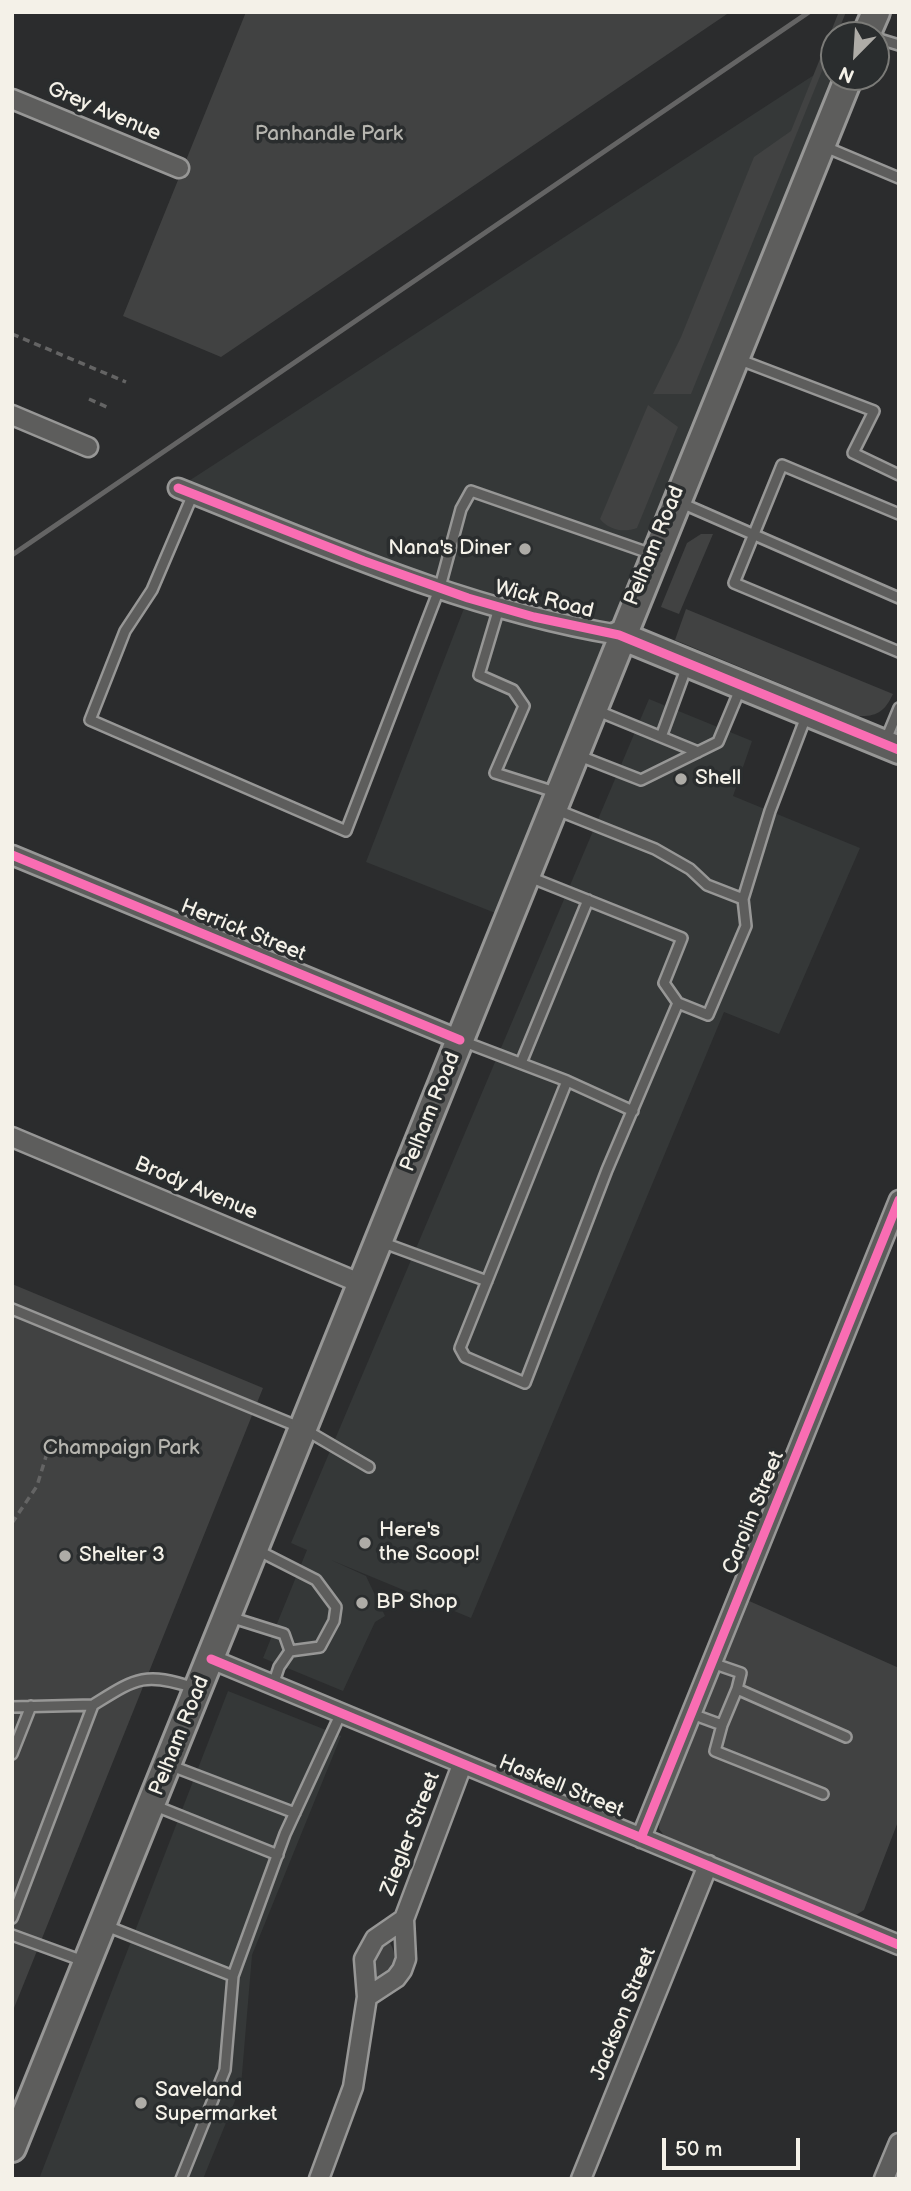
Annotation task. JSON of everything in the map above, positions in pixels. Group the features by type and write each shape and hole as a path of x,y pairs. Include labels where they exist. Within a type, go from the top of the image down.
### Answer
{"main road":[{"name":"Pelham Road","path":"12,2148 304,1429 619,635 843,91"},
{"name":"Wick Road","path":"619,635 892,747"}],"street":[{"name":"Grey Avenue","path":"12,99 178,168"},
{"path":"12,415 88,447"},
{"name":"Wick Road","path":"186,491 363,561 499,607 619,635"},
{"name":"Herrick Street","path":"12,855 460,1040"},
{"name":"Brody Avenue","path":"12,1137 362,1284"},
{"name":"Carolin Street","path":"641,1838 899,1200"},
{"name":"Haskell Street","path":"211,1659 899,1945"},
{"name":"Ziegler Street","path":"367,1997 396,1978 401,1970 405,1959 404,1919 462,1765"},
{"name":"Jackson Street","path":"581,2179 708,1866"},
{"name":"Ziegler Street","path":"318,2179 353,2087 367,1997 363,1966 366,1952 375,1939 404,1919"},
{"path":"884,2179 899,2143"}],"lane":[{"path":"821,145 899,178"},
{"path":"733,357 874,411 853,453 899,475"},
{"path":"899,514 782,465 734,583 899,652"},
{"path":"186,491 152,590 125,631 90,720 346,831 440,587 461,509 471,491 652,554"},
{"path":"674,500 899,598"},
{"path":"499,607 479,675 513,690 524,706 495,774 655,849 690,869 707,885 743,899"},
{"path":"661,737 688,665"},
{"path":"573,753 641,780 718,742 741,687"},
{"path":"590,708 698,752"},
{"path":"892,747 899,708"},
{"path":"524,875 682,938 664,983 678,1003 708,1015 746,926 743,899 770,810 808,712"},
{"path":"521,1063 588,900"},
{"path":"567,1081 460,1348 465,1357 525,1383 678,1003"},
{"path":"460,1040 567,1081 633,1111"},
{"path":"379,1241 487,1281"},
{"path":"12,1309 304,1429 369,1466"},
{"path":"255,1549 316,1580 337,1607 334,1621 320,1647 290,1651 279,1667 273,1685"},
{"path":"228,1617 284,1634 290,1651"},
{"path":"712,1663 741,1673 715,1751 823,1794"},
{"path":"12,1707 93,1705 135,1679 169,1679 199,1690"},
{"path":"737,1689 846,1737"},
{"path":"12,1918 93,1705"},
{"path":"12,1754 31,1706"},
{"path":"181,2179 225,2070 233,1976 295,1813 341,1713"},
{"path":"692,1714 722,1725"},
{"path":"168,1764 295,1813"},
{"path":"152,1805 278,1855"},
{"path":"103,1925 233,1976"},
{"path":"12,1935 88,1962"}],"path":[{"path":"12,334 126,382"},
{"path":"89,399 109,408"},
{"path":"12,1523 37,1486 51,1440"}],"shaded area":[{"path":"820,71 820,91 843,91 508,918 366,862 468,598 178,488"},
{"path":"649,699 752,741 733,796 860,848 779,1034 724,1012 471,1618 331,1560 366,1576 385,1616 375,1622 343,1691 263,1658 307,1550 291,1543"},
{"path":"228,1691 341,1736 252,1955 241,2086 203,2179 39,2179"}],"green space":[{"name":"Panhandle Park","path":"246,12 730,12 221,357 123,316"},
{"path":"846,12 842,21 835,21 838,14"},
{"path":"820,59 820,76 691,394 653,394 681,337 754,157 791,131"},
{"path":"648,405 678,427 637,528 617,530 600,519"},
{"path":"701,534 713,534 679,614 661,607 687,543"},
{"path":"686,609 893,694 880,712 858,716 675,640"},
{"name":"Champaign Park","path":"12,1284 263,1388 12,2013"},
{"path":"747,1600 899,1668 899,1819 864,1910 856,1915 666,1838 659,1829 660,1815"},
{"path":"390,1943 394,1955 392,1970 390,1974 377,1978 372,1968 374,1958"}],"railway":[{"path":"12,555 809,12"}],"cycle path":[{"path":"178,488 364,561 468,598 534,617 619,635 899,750"},
{"path":"12,855 460,1040"},
{"path":"641,1838 899,1200"},
{"path":"211,1659 899,1945"}],"place":[{"name":"Nana's Diner","path":"525,549"},
{"name":"Shell","path":"681,779"},
{"name":"Here's the Scoop!","path":"365,1543"},
{"name":"Shelter 3","path":"65,1556"},
{"name":"BP Shop","path":"362,1603"},
{"name":"Saveland Supermarket","path":"141,2103"}]}
